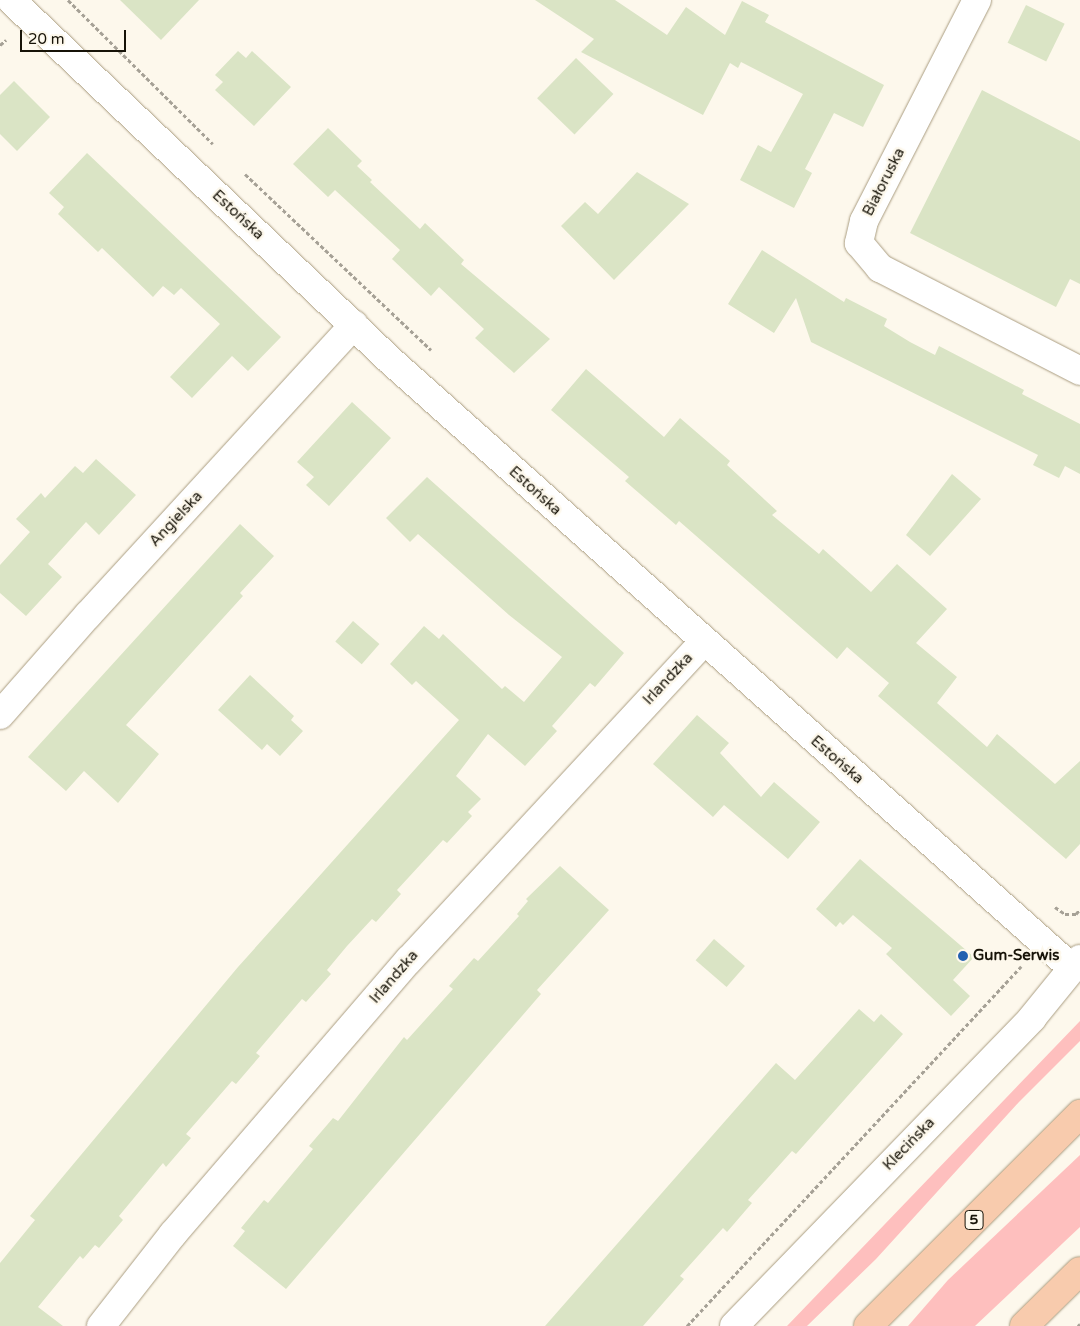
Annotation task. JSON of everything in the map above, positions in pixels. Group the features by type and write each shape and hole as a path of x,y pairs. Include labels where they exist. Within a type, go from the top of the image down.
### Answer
{"main road":[{"name":"5","path":"868,1326 1080,1114"},
{"path":"1024,1326 1080,1271"}],"street":[{"name":"Białoruska","path":"977,0 864,221 859,243 880,268 1080,371"},
{"name":"Estońska","path":"8,16 354,325 703,642 1076,963"},
{"name":"Angielska","path":"0,715 88,615 354,325"},
{"name":"Irlandzka","path":"101,1326 173,1234 409,960 703,642"},
{"name":"Klecińska","path":"734,1326 1032,1018 1076,963"}],"path":[{"path":"68,0 220,151"},
{"path":"0,46 8,16"},
{"path":"241,170 437,356"},
{"path":"1065,914 1076,914 1080,909"},
{"path":"687,1326 1024,962"}],"shaded area":[{"path":"1080,1021 1080,1041 1019,1102 876,1259 807,1326 787,1326"},
{"path":"1080,1155 1080,1227 975,1326 908,1326 948,1280"}],"building":[{"path":"120,0 199,0 161,40"},
{"path":"535,0 615,0 667,35 686,7 725,35 742,1 769,15 765,22 884,85 863,127 834,113 805,169 812,173 794,208 740,180 758,145 771,152 803,94 741,62 738,68 730,63 703,115 581,52 594,39"},
{"path":"1026,5 1065,24 1046,62 1008,43"},
{"path":"238,51 246,58 252,51 291,87 254,126 215,90 223,82 215,75"},
{"path":"576,58 613,94 575,134 537,98"},
{"path":"14,81 50,117 17,151 0,134 0,95"},
{"path":"982,90 1080,141 1080,284 1070,279 1056,307 910,233"},
{"path":"328,128 362,161 357,166 372,180 370,182 420,229 425,223 464,260 461,264 550,339 514,373 475,338 484,329 439,287 431,296 392,259 400,250 335,190 328,197 293,164"},
{"path":"87,153 281,337 248,371 232,356 192,398 170,377 220,324 181,288 174,295 163,286 153,297 102,248 98,252 58,214 64,207 49,193"},
{"path":"637,172 689,204 614,280 561,226 585,202 598,214"},
{"path":"762,250 844,302 846,298 887,319 884,326 910,342 935,355 939,346 1024,390 1022,394 1080,424 1080,474 1065,466 1059,478 1033,465 1038,455 811,342 796,298 774,333 728,304"},
{"path":"586,369 664,437 680,418 730,461 727,465 777,511 772,515 819,554 823,549 871,592 897,564 947,609 916,643 957,677 937,703 987,747 997,734 1055,784 1080,761 1080,844 1066,859 878,696 889,683 847,647 837,659 679,521 676,525 625,481 629,477 551,410"},
{"path":"352,402 391,438 329,506 306,485 314,477 297,462"},
{"path":"96,459 136,495 99,535 86,522 48,564 62,577 26,616 0,593 0,565 30,532 16,519 41,493 45,498 75,466 83,473"},
{"path":"952,474 981,499 930,556 906,535"},
{"path":"427,477 624,653 595,687 590,683 552,726 557,731 525,766 488,734 456,776 481,799 468,812 472,816 447,843 443,840 397,890 401,894 376,922 372,919 347,946 327,970 331,974 306,1002 302,999 256,1053 260,1056 236,1084 232,1081 186,1134 191,1138 166,1167 163,1163 119,1216 123,1220 99,1248 95,1245 83,1259 80,1256 38,1307 63,1326 0,1326 0,1263 35,1220 30,1216 238,967 459,720 416,681 412,685 390,664 424,626 439,639 443,634 502,689 505,686 524,702 562,657 509,615 418,534 410,542 386,518"},
{"path":"240,524 274,556 240,593 243,596 126,725 159,754 118,803 84,771 66,791 28,757"},
{"path":"353,621 379,644 362,664 335,641"},
{"path":"250,675 294,716 291,720 303,731 280,756 267,744 262,750 218,710"},
{"path":"697,715 729,743 720,753 761,797 774,782 820,822 788,859 724,805 713,817 653,764"},
{"path":"860,859 974,957 953,980 970,996 951,1016 886,954 892,948 853,915 843,925 840,922 836,927 816,909"},
{"path":"560,866 609,910 537,990 541,994 286,1289 233,1246 245,1231 241,1228 264,1200 268,1203 313,1149 309,1146 333,1118 338,1121 404,1037 407,1040 453,989 449,986 474,958 478,961 519,916 517,914 528,901 526,899"},
{"path":"714,939 745,966 727,987 696,960"},
{"path":"859,1009 874,1022 881,1014 903,1034 796,1154 792,1151 748,1200 752,1203 727,1232 723,1228 680,1276 684,1279 643,1326 545,1326 776,1063 795,1080"}],"place":[{"name":"Gum-Serwis","path":"963,956"}]}
